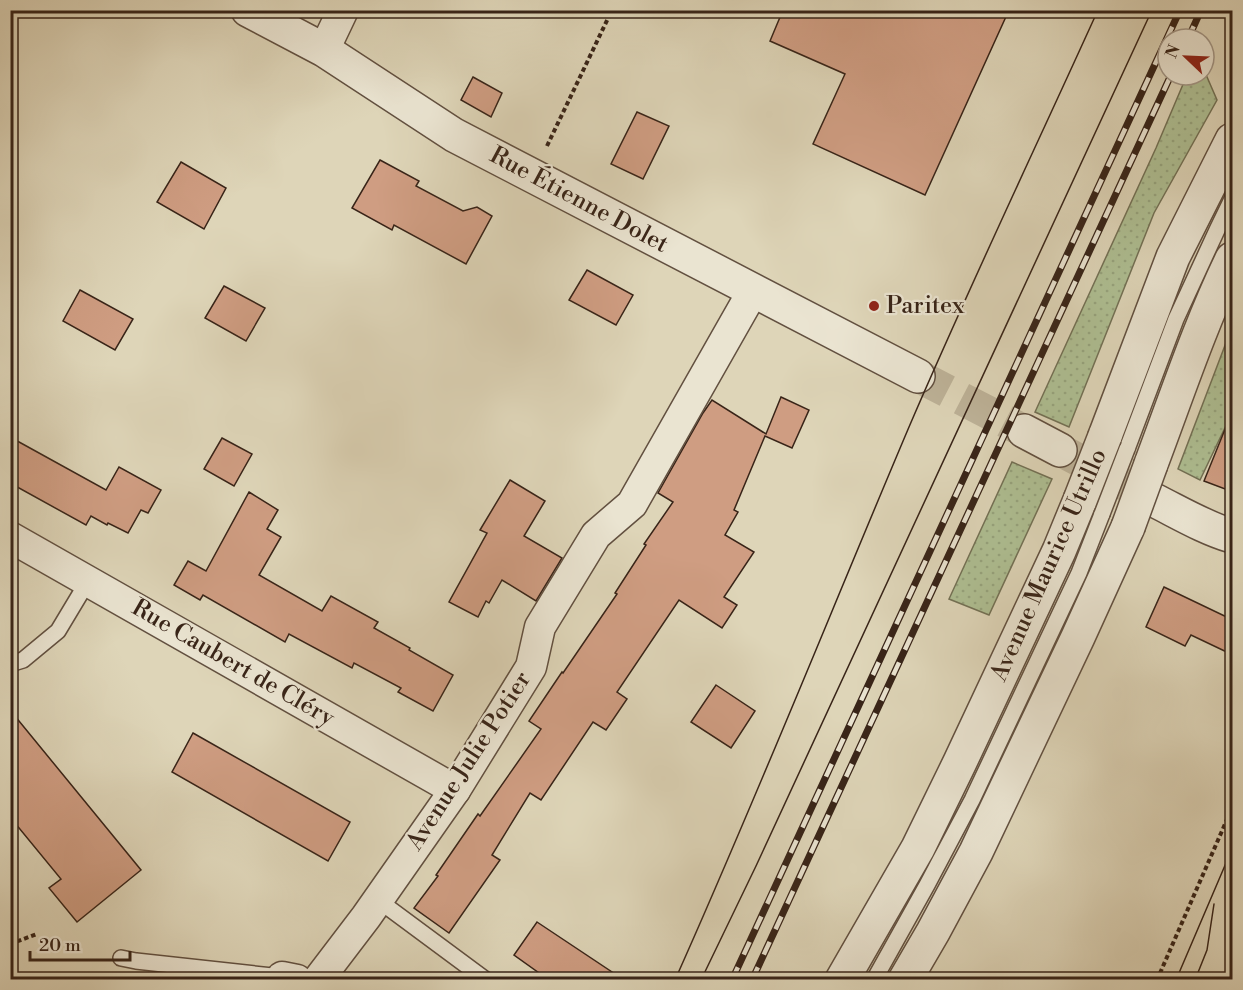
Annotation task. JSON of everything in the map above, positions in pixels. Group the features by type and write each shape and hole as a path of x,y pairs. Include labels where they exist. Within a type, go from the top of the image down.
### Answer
{"street":[{"name":"Rue Étienne Dolet","path":"248,10 324,50 454,135 918,376"},
{"path":"324,50 344,10"},
{"name":"Avenue Maurice Utrillo","path":"906,980 976,852 1078,637 1104,513 1128,450 1173,257 1221,191 1233,140"},
{"name":"Avenue Maurice Utrillo","path":"842,980 896,887 941,800 1059,552 1104,513 1128,450 1198,336 1233,259"},
{"name":"Avenue Julie Potier","path":"318,980 378,900 455,790 531,667 540,627 596,535 632,504 753,291"},
{"path":"1024,431 1060,450"},
{"path":"1154,500 1221,533 1233,536"},
{"name":"Rue Caubert de Cléry","path":"10,537 455,790"}],"lane":[{"path":"1128,450 1176,320 1224,216 1221,191"},
{"path":"874,980 972,800 1079,573 1104,513"},
{"path":"10,664 23,660 58,631 88,580"},
{"path":"378,900 486,980"},
{"path":"121,958 286,979"}],"path":[{"path":"532,176 612,10"},
{"path":"1157,980 1233,808"},
{"path":"10,944 37,934"}],"green space":[{"path":"1182,87 1211,87 1217,100 1154,213 1069,427 1035,412"},
{"path":"1232,327 1232,413 1200,480 1178,469"},
{"path":"1012,462 1052,479 989,615 949,599"}],"building":[{"path":"783,10 1009,10 925,195 813,144 845,74 770,41"},
{"path":"473,77 502,93 491,117 461,100"},
{"path":"637,112 669,126 643,179 611,164"},
{"path":"380,160 419,181 416,186 463,211 477,207 492,216 466,264 394,225 392,230 352,208"},
{"path":"181,162 226,188 204,229 157,202"},
{"path":"587,270 633,295 616,325 569,300"},
{"path":"224,286 265,308 246,341 205,318"},
{"path":"80,290 133,319 115,350 63,321"},
{"path":"781,397 809,410 792,448 765,436 734,510 738,512 725,535 754,552 724,597 737,605 722,628 679,600 617,692 627,699 606,730 593,722 541,800 530,793 492,855 500,860 449,933 414,908 438,876 436,875 478,814 480,816 541,729 529,721 617,594 615,593 646,545 644,544 673,502 658,493 703,413 712,400 766,434"},
{"path":"1233,412 1233,492 1204,481"},
{"path":"10,437 106,490 119,467 161,490 148,513 141,510 128,533 91,516 86,525 10,483"},
{"path":"222,438 252,454 234,486 204,469"},
{"path":"510,480 545,501 524,536 562,558 536,601 502,580 489,603 486,601 478,617 449,602 487,533 480,530"},
{"path":"249,492 278,510 267,529 281,537 259,575 322,611 331,596 378,622 374,628 453,675 433,711 398,692 401,688 354,663 352,668 289,634 285,642 203,595 200,600 174,585 188,561 206,571"},
{"path":"1164,587 1233,620 1233,655 1191,635 1185,646 1146,627"},
{"path":"716,685 755,711 731,748 691,722"},
{"path":"10,710 141,870 77,922 49,888 61,879 10,817"},
{"path":"193,733 350,822 328,861 172,772"},
{"path":"537,922 624,980 549,980 514,955"}],"tunnel":[{"path":"918,376 1024,431"},
{"path":"1060,450 1154,500"}],"tram line":[{"path":"675,980 932,375 1098,10"},
{"path":"701,980 756,866 1152,10"},
{"path":"1176,980 1232,849"},
{"path":"1195,980 1207,950 1214,904"}],"railway":[{"path":"732,980 1180,10"},
{"path":"1193,27 1201,10"},
{"path":"752,980 1165,87"}],"place":[{"name":"Paritex","path":"874,306"}]}
